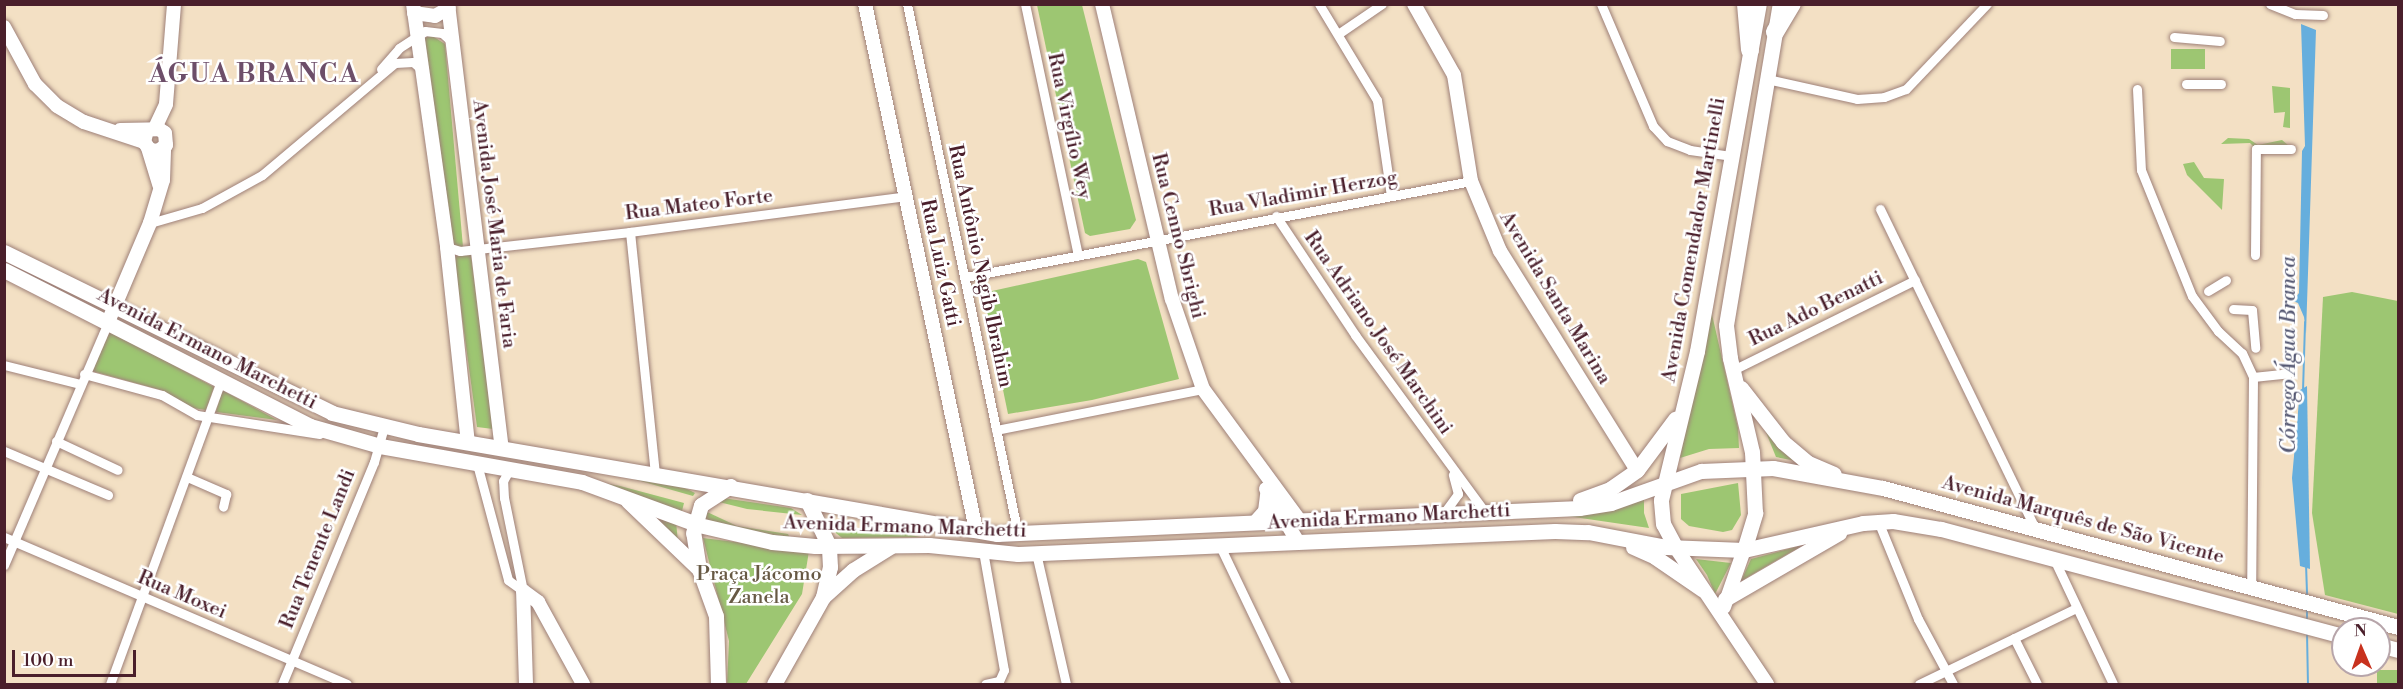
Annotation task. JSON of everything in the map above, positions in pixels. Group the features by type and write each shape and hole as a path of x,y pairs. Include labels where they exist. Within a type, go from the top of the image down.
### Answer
{"highway":[{"path":"1746,4 1750,50"},
{"path":"1775,32 1792,4"}],"main road":[{"name":"Avenida Comendador Martinelli","path":"1676,548 1660,512 1664,482 1688,392 1759,4"},
{"path":"1780,4 1728,302 1727,344 1753,468 1755,513 1744,550 1878,521 1941,529 2331,633"},
{"name":"Avenida Ermano Marchetti","path":"4,252 332,413 468,443 730,486 976,530 1017,534 1485,512 1611,503 1664,482 1701,471 1753,468"},
{"name":"Avenida Ermano Marchetti","path":"4,270 108,322 220,383 310,426 380,446 509,470 553,475 619,493 694,523 753,539 829,546 893,545 1036,554 1555,531 1609,535 1676,548 1744,550"},
{"path":"1735,377 1783,442 1808,463 1846,482"},
{"path":"1540,508 1600,494 1637,470 1668,432 1688,392"},
{"name":"Avenida Marquês de São Vicente","path":"1753,468 1773,468 1883,488 2398,627"},
{"path":"718,684 720,644 716,616 699,569 694,523 701,505 730,486"},
{"path":"619,493 699,569"},
{"path":"1255,522 1265,511 1267,494"},
{"path":"774,684 823,597 830,567 829,546 807,500"},
{"path":"1725,599 1831,541 1845,528"},
{"path":"1609,535 1655,556 1702,590"},
{"path":"823,597 853,570 893,545"}],"street":[{"path":"160,194 149,137 166,104 174,4"},
{"name":"Rua Luiz Gatti","path":"865,4 976,530"},
{"name":"Rua Antônio Nagib Ibrahim","path":"908,4 1017,534"},
{"name":"Rua Virgílio Wey","path":"1025,4 1078,255"},
{"name":"Rua Cenno Sbrighi","path":"1102,4 1172,299 1203,388 1254,463 1300,520"},
{"path":"1320,4 1381,110 1391,196"},
{"path":"1338,33 1382,4"},
{"name":"Avenida Santa Marina","path":"1414,4 1454,75 1471,181 1500,251 1637,470"},
{"path":"1601,4 1653,126 1668,141 1690,150 1731,156"},
{"path":"1767,79 1857,99 1884,98 1906,89 1987,4"},
{"path":"2270,4 2295,14 2323,15"},
{"path":"448,6 435,16 413,9 447,248 468,443"},
{"name":"Avenida José Maria de Faria","path":"448,6 502,448"},
{"path":"4,27 35,84 57,106 102,129 149,137 167,137 160,194 150,223 4,565"},
{"path":"150,223 202,208 262,175 378,74 393,53 417,34 435,31 452,42"},
{"path":"2175,38 2220,41"},
{"path":"378,74 408,61 424,74"},
{"path":"2186,84 2221,84"},
{"path":"2137,89 2141,170 2192,296 2218,331 2242,353 2253,377 2251,588"},
{"path":"149,137 154,151 164,148"},
{"path":"2255,255 2256,149 2291,149"},
{"name":"Rua Vladimir Herzog","path":"965,277 1276,216 1471,181"},
{"name":"Rua Mateo Forte","path":"447,248 478,249 630,232 906,196"},
{"path":"1880,209 2036,530"},
{"name":"Rua Adriano José Marchini","path":"1276,216 1451,471 1485,512"},
{"path":"630,232 655,474"},
{"path":"475,234 496,246"},
{"name":"Rua Ado Benatti","path":"1735,377 1915,280"},
{"path":"2208,291 2226,280"},
{"path":"2233,309 2252,310 2255,348"},
{"path":"4,365 162,395 185,410 210,418 338,435"},
{"path":"2253,377 2289,373"},
{"path":"110,684 210,418 220,383"},
{"path":"996,430 1203,388"},
{"name":"Rua Tenente Landi","path":"282,684 380,446 384,426"},
{"path":"56,441 118,470"},
{"path":"4,451 108,495"},
{"name":"Rua Cenno Sbrighi","path":"1254,463 1267,494 1298,542"},
{"path":"477,464 508,580 538,602 583,684"},
{"path":"509,470 504,476 504,498 523,591 526,684"},
{"name":"Rua Adriano José Marchini","path":"1444,513 1458,494 1451,471"},
{"path":"187,477 226,494 223,507"},
{"path":"1878,521 1918,619 1953,684"},
{"name":"Rua Moxei","path":"4,537 347,684"},
{"path":"1220,546 1286,684"},
{"path":"1676,548 1767,684"},
{"path":"1731,628 1725,599 1744,550"},
{"path":"983,551 1004,670 1002,679 986,684"},
{"path":"1036,554 1066,684"},
{"path":"2054,559 2113,684"},
{"path":"1919,684 2076,608"},
{"path":"2014,638 2037,684"}],"green space":[{"path":"1037,5 1082,5 1136,220 1130,229 1090,236 1085,233"},
{"path":"431,35 445,44 463,247 454,247 425,48 425,38"},
{"path":"2171,49 2205,49 2205,69 2171,69"},
{"path":"2272,86 2290,88 2290,128 2283,127 2285,112 2274,113"},
{"path":"2228,138 2249,139 2258,145 2282,140 2288,145 2255,148 2250,143 2221,144"},
{"path":"2194,162 2204,178 2224,179 2222,210 2187,175 2183,164"},
{"path":"459,255 471,255 493,429 477,427 454,258"},
{"path":"1138,259 1146,262 1179,379 1092,400 1008,414 983,293"},
{"path":"2352,292 2398,301 2398,614 2325,595 2312,513 2323,297"},
{"path":"1711,310 1738,428 1739,448 1709,449 1680,458"},
{"path":"110,331 214,387 206,410 186,407 164,391 92,371"},
{"path":"222,390 277,420 216,412"},
{"path":"1765,430 1796,461 1776,457"},
{"path":"623,476 681,486 695,493 693,496"},
{"path":"604,483 684,503 681,515"},
{"path":"1738,483 1741,515 1732,530 1723,532 1689,526 1681,519 1681,494"},
{"path":"1644,496 1644,513 1649,528 1560,515"},
{"path":"716,497 791,508 802,515 747,509 715,501"},
{"path":"705,511 737,526 788,534 790,538 750,534 702,518"},
{"path":"655,516 676,522 678,542"},
{"path":"831,529 888,530 920,537 842,538"},
{"name":"Praça Jácomo Zanela","path":"703,538 809,551 802,594 746,684 727,684 729,641"},
{"path":"1803,545 1741,581 1751,559"},
{"path":"1696,559 1731,563 1715,594 1707,575"},
{"path":"2391,670 2398,670 2398,684 2377,684 2377,677 2391,677"}],"water":[{"path":"2301,24 2316,30 2306,334 2304,317 2298,303 2293,301 2299,293 2302,151 2305,146"},
{"path":"2307,386 2310,569 2300,566 2292,478 2300,390"}],"waterway":[{"name":"Córrego Água Branca","path":"2303,391 2305,322"},
{"name":"Córrego Água Branca","path":"2306,564 2307,598"},
{"name":"Córrego Água Branca","path":"2307,609 2307,622"},
{"name":"Córrego Água Branca","path":"2307,633 2308,684"}],"district":[{"name":"ÁGUA BRANCA","path":"254,75"}]}
